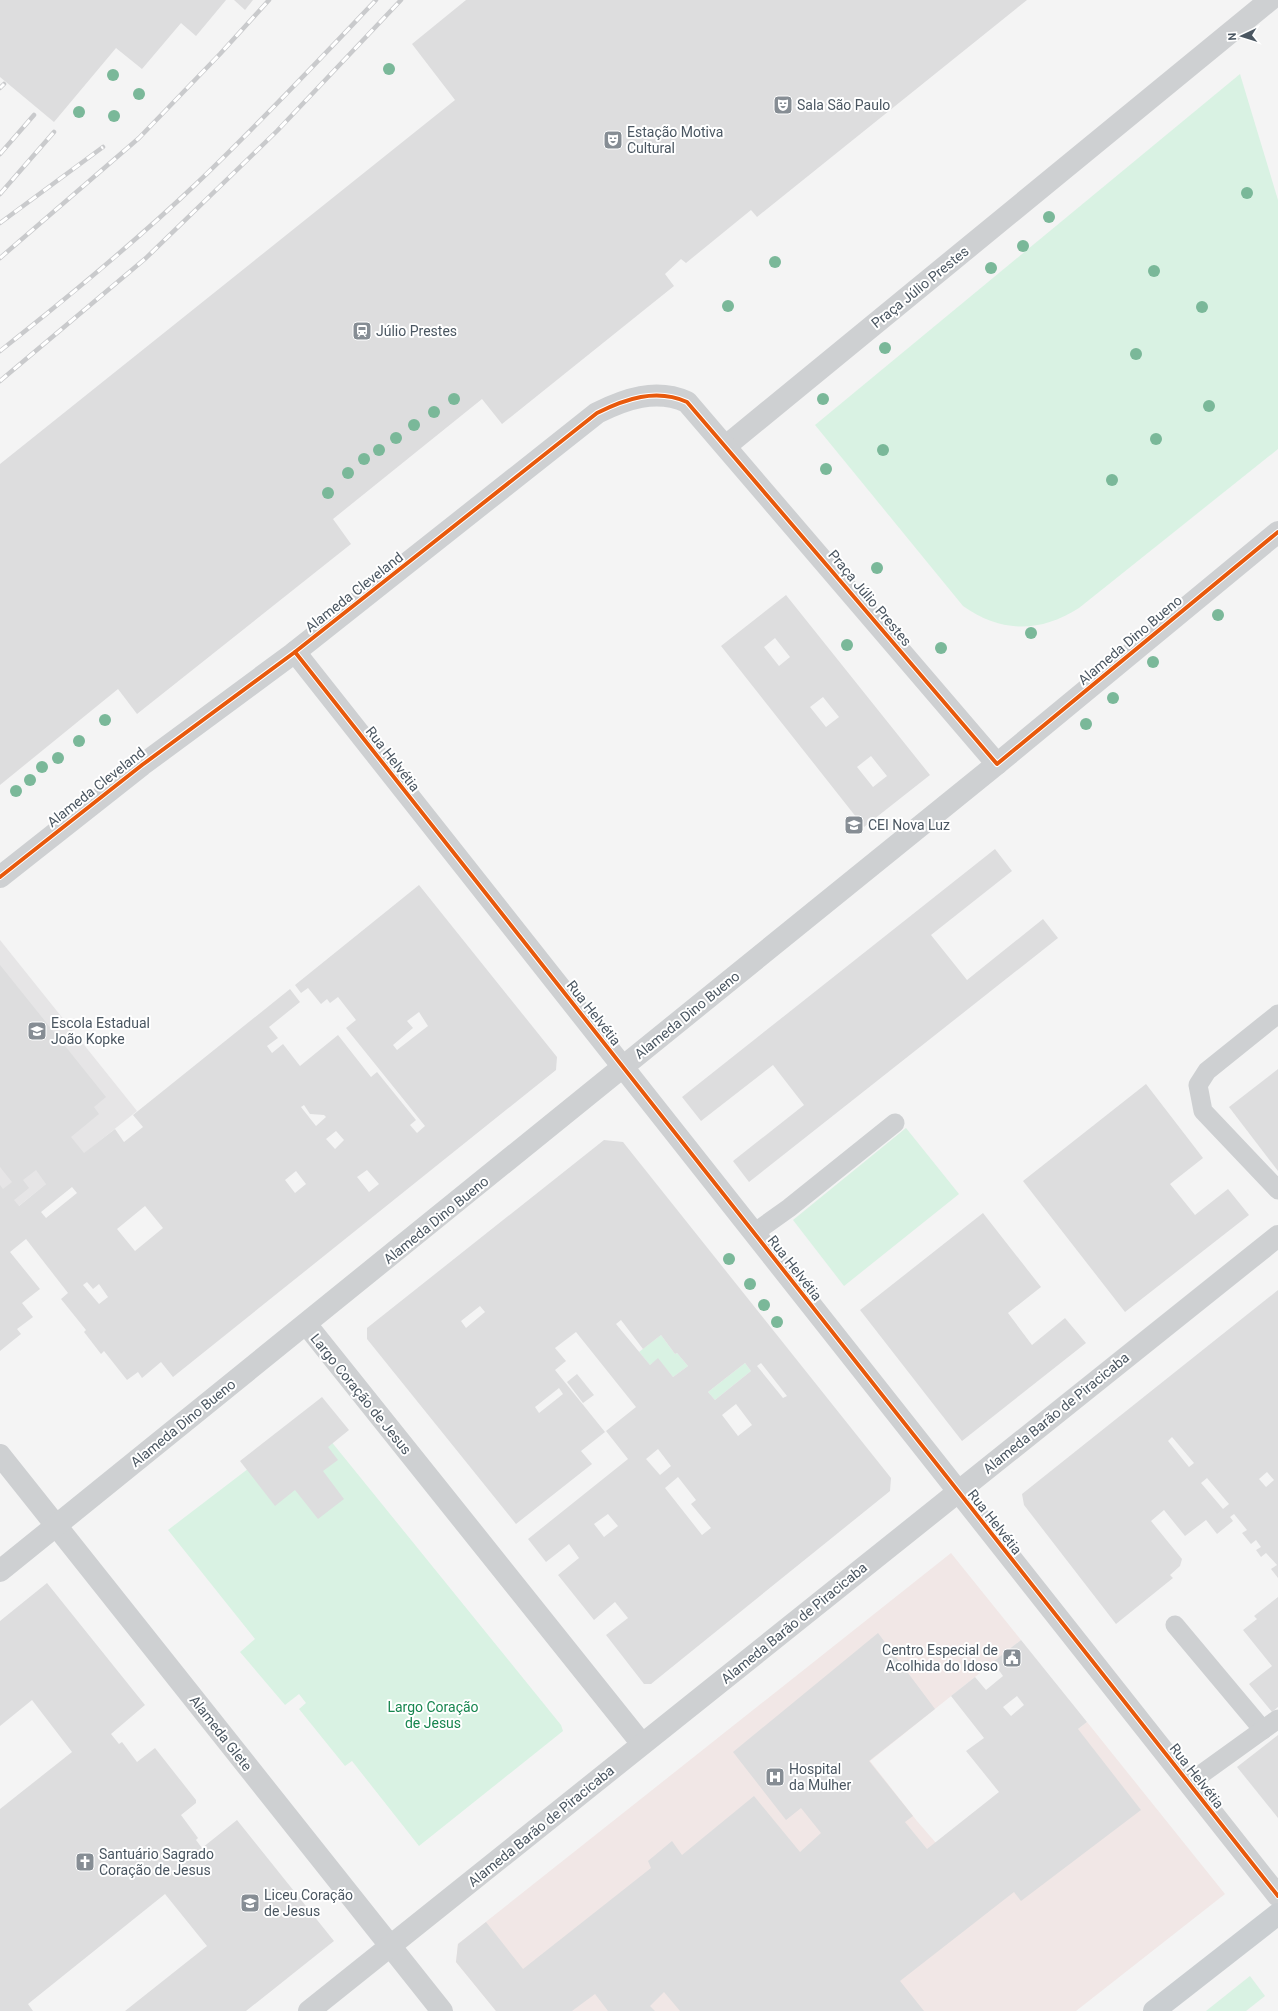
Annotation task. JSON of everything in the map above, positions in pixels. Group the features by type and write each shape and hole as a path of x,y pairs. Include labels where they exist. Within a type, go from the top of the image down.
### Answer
{"main road":[{"path":"1154,2011 1278,1914"}],"street":[{"name":"Praça Júlio Prestes","path":"997,764 726,446 1270,0"},
{"name":"Alameda Cleveland","path":"0,877 142,765 295,652 592,418 614,405 638,397 660,395 675,397 687,402 726,446"},
{"name":"Alameda Dino Bueno","path":"0,1571 997,764 1278,532"},
{"name":"Rua Helvétia","path":"295,652 1278,1896"},
{"name":"Alameda Barão de Piracicaba","path":"309,2011 1278,1236"},
{"name":"Largo Coração de Jesus","path":"306,1324 642,1744"},
{"name":"Alameda Glete","path":"0,1455 442,2011"}],"lane":[{"path":"1278,1014 1207,1071 1198,1086 1203,1111 1278,1190"},
{"path":"754,1233 789,1208 895,1123"},
{"path":"1175,1625 1263,1730"},
{"path":"1189,1784 1278,1719"}],"shaded area":[{"name":"Escola Estadual João Kopke","path":"0,940 137,1111 0,1221"},
{"name":"Hospital da Mulher","path":"951,1553 1021,1640 870,1761 917,1821 936,1843 1087,1722 1225,1894 1076,2011 496,2011 456,1962 458,1944"}],"green space":[{"path":"1240,74 1278,200 1278,449 1079,608 1050,622 1021,626 1006,625 977,615 963,606 815,425"},
{"path":"906,1128 959,1194 844,1286 793,1220"},
{"path":"661,1335 675,1354 677,1353 688,1366 673,1377 658,1359 650,1365 639,1352"},
{"path":"745,1363 751,1371 715,1400 708,1392"},
{"name":"Largo Coração de Jesus","path":"313,1419 561,1725 563,1731 419,1846 352,1761 345,1766 299,1709 306,1703 299,1694 285,1705 240,1652 255,1639 168,1530"},
{"path":"1250,1976 1265,1996 1246,2011 1206,2011"}],"building":[{"path":"0,0 226,0 196,36 181,23 142,69 116,48 54,122 0,77"},
{"path":"234,0 253,0 245,10"},
{"name":"Júlio Prestes","path":"466,0 1027,0 757,217 751,210 686,263 681,259 665,274 674,286 502,424 482,399 333,519 351,544 137,714 118,689 0,785 0,464 455,100 412,44"},
{"path":"786,595 930,775 864,827 721,646","holes":["775,638 790,657 779,666 764,647","823,697 839,717 826,727 810,707","871,756 887,776 873,787 857,767"]},
{"path":"995,849 1012,871 931,935 967,980 1043,919 1058,938 749,1182 733,1161 804,1105 773,1065 701,1121 682,1097"},
{"path":"419,885 557,1057 556,1070 173,1377 161,1362 142,1378 138,1372 127,1380 104,1351 101,1354 84,1332 86,1330 61,1299 68,1293 26,1239 10,1252 40,1289 22,1303 33,1317 17,1329 21,1334 0,1351 0,1185 3,1189 12,1182 0,1167 0,965 106,1097 94,1107 99,1114 71,1137 84,1153 115,1129 124,1142 143,1127 133,1115 290,989 300,1002 269,1027 278,1038 267,1046 272,1053 283,1044 300,1066 338,1035 371,1077 377,1072 416,1120 410,1125 417,1133 425,1126 346,1028 356,1020 338,997 330,1003 327,999 321,1004 308,988 301,993 295,985","holes":["419,1012 428,1026 397,1050 393,1045 413,1028 407,1021","304,1105 310,1114 324,1115 326,1117 316,1126 301,1107","336,1131 344,1140 335,1149 326,1139","36,1170 46,1184 19,1206 14,1200 29,1188 23,1180","367,1170 379,1184 369,1192 357,1177","296,1171 306,1184 295,1193 285,1180","72,1187 77,1193 46,1218 41,1212","145,1206 163,1228 135,1251 117,1229","87,1282 93,1289 99,1284 108,1297 99,1304 83,1285"]},
{"path":"1278,1069 1278,1171 1229,1107"},
{"path":"1146,1084 1203,1158 1170,1184 1195,1215 1228,1189 1249,1215 1125,1312 1023,1181"},
{"path":"604,1140 623,1142 891,1478 890,1491 651,1684 644,1684 606,1635 628,1618 615,1602 594,1620 558,1575 579,1558 569,1544 546,1562 528,1539 628,1459 606,1431 636,1407 576,1332 555,1348 566,1361 555,1370 605,1432 581,1451 592,1464 516,1524 367,1339 367,1328","holes":["480,1306 485,1312 466,1328 461,1321","621,1320 643,1349 661,1335 675,1354 677,1353 688,1366 673,1377 658,1358 650,1365 616,1324","745,1363 751,1371 715,1400 708,1392","761,1363 787,1396 783,1398 757,1366","559,1388 563,1394 539,1413 535,1407","736,1404 752,1425 738,1436 722,1415","658,1449 671,1466 660,1475 646,1459","678,1477 696,1500 691,1504 711,1528 702,1535 665,1488","608,1514 618,1526 604,1537 594,1524"]},
{"path":"983,1213 1041,1287 1008,1313 1032,1345 1065,1318 1086,1343 962,1441 860,1310"},
{"path":"1278,1290 1278,1578 1271,1569 1277,1565 1266,1553 1261,1557 1256,1550 1261,1547 1256,1540 1251,1544 1242,1533 1247,1530 1234,1514 1230,1517 1233,1521 1217,1534 1206,1520 1185,1536 1164,1510 1151,1521 1182,1559 1180,1566 1170,1575 1173,1578 1116,1624 1024,1505 1022,1494","holes":["1172,1437 1194,1463 1189,1467 1168,1441","1267,1472 1274,1480 1266,1487 1259,1479","1207,1478 1229,1504 1223,1509 1201,1483"]},
{"path":"577,1374 594,1395 583,1403 567,1382"},
{"path":"322,1397 349,1430 328,1447 338,1460 323,1471 344,1499 318,1519 295,1490 275,1506 240,1461"},
{"path":"47,1583 145,1705 111,1734 119,1744 122,1742 137,1762 155,1748 196,1800 196,1803 181,1815 198,1838 196,1840 202,1848 237,1820 334,1941 246,2011 125,2011 207,1946 165,1894 28,2004 33,2011 0,2011 0,1809 72,1752 32,1700 0,1726 0,1621"},
{"path":"1278,1597 1278,1707 1272,1712 1249,1684 1272,1666 1243,1630 1257,1619 1254,1616"},
{"name":"Hospital da Mulher","path":"878,1633 935,1709 869,1761 913,1816 905,1822 927,1849 999,1792 966,1751 984,1738 951,1696 975,1677 986,1690 1003,1676 993,1662 1021,1640 1087,1722 1078,1729 1141,1810 1021,1901 1014,1892 900,1981 924,2011 680,2011 664,1992 650,2006 655,2011 608,2011 595,1994 572,2011 496,2011 456,1962 458,1944 486,1922 523,1969 651,1868 648,1861 672,1841 682,1855 754,1796 800,1852 821,1833 801,1808 786,1820 733,1752","holes":["1017,1696 1024,1705 1011,1716 1003,1707"]},
{"path":"1278,1735 1278,1818 1237,1767"}],"railway":[{"path":"0,258 139,138 220,54 269,0"},
{"path":"0,351 100,270 173,206 265,116 376,0"},
{"path":"0,381 146,258 277,131 401,0"},
{"path":"0,88 4,84"},
{"path":"0,154 34,115"},
{"path":"0,194 54,132"},
{"path":"0,223 103,147"}],"cycle path":[{"path":"0,877 142,765 295,652 597,413 619,403 641,397 664,396 687,402 997,764 1278,532"},
{"path":"295,652 1278,1896"}],"place":[{"name":"Sala São Paulo","path":"783,105"},
{"name":"Estação Motiva Cultural","path":"613,140"},
{"name":"Júlio Prestes","path":"362,331"},
{"name":"CEI Nova Luz","path":"854,825"},
{"name":"Escola Estadual João Kopke","path":"37,1031"},
{"name":"Centro Especial de Acolhida do Idoso","path":"1012,1658"},
{"name":"Hospital da Mulher","path":"775,1777"},
{"name":"Santuário Sagrado Coração de Jesus","path":"85,1862"},
{"name":"Liceu Coração de Jesus","path":"250,1903"}]}
